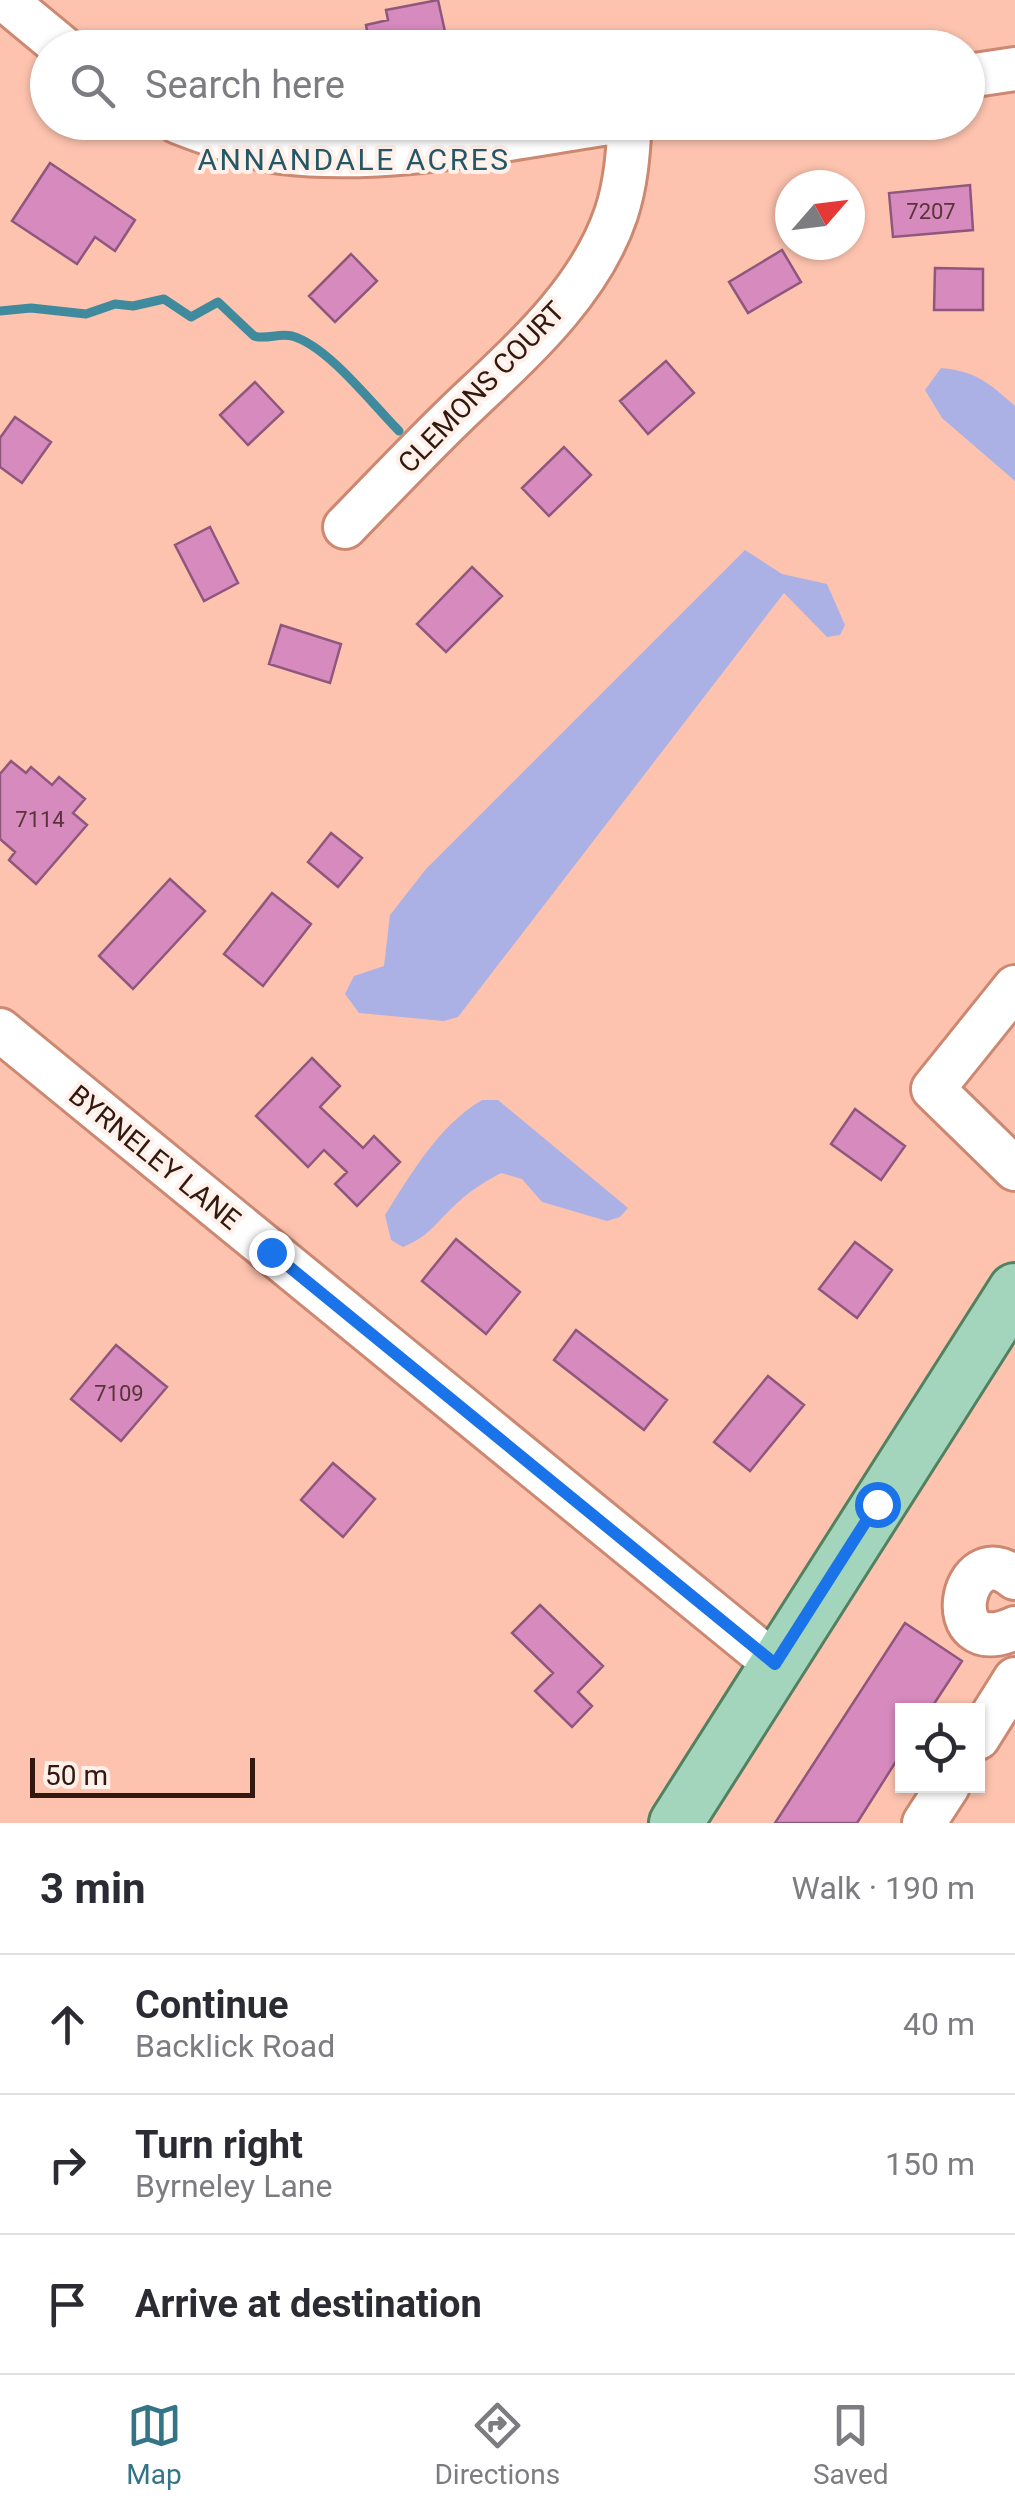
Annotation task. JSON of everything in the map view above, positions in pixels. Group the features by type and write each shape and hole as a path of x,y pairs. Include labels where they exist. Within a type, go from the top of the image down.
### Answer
{"main road":[{"path":"676,1823 1015,1290"}],"street":[{"path":"6,0 42,30"},
{"path":"985,73 1015,69"},
{"path":"222,140 278,152 335,156 490,140"},
{"name":"CLEMONS COURT","path":"345,527 569,298 596,258 616,215 627,170 629,140"},
{"path":"1008,1146 933,1089 1015,987"},
{"name":"BYRNELEY LANE","path":"0,1030 775,1664"},
{"path":"1015,1578 1008,1572 992,1570 976,1575 965,1588 962,1605 968,1621 981,1632 998,1635 1015,1629"},
{"path":"985,1727 1015,1679"},
{"path":"924,1823 943,1793"}],"shaded area":[{"path":"941,368 981,380 1015,406 1015,481 942,418 925,390"},
{"path":"745,550 782,574 827,584 845,625 840,635 827,637 784,593 458,1017 444,1021 359,1013 345,994 354,976 384,966 390,915 426,869"},
{"path":"482,1100 498,1100 628,1208 620,1217 607,1221 542,1202 522,1179 501,1173 465,1196 419,1239 403,1247 391,1240 385,1215 405,1183 439,1137"}],"building":[{"path":"438,0 445,30 367,30 366,25 388,20 386,10"},
{"path":"50,163 135,220 115,251 95,237 77,264 12,221"},
{"path":"970,185 973,230 893,237 889,193"},
{"path":"351,254 377,281 335,322 309,296"},
{"path":"775,254 775,260 788,260 801,282 748,313 729,282"},
{"path":"935,268 983,269 983,310 934,310"},
{"path":"666,361 694,393 648,434 620,401"},
{"path":"255,382 283,412 248,445 220,415"},
{"path":"15,417 51,442 22,483 0,467 0,438"},
{"path":"564,447 591,475 549,516 522,488"},
{"path":"210,527 238,583 204,601 175,545"},
{"path":"472,567 502,596 446,652 417,624"},
{"path":"281,625 341,644 330,683 269,664"},
{"path":"11,761 26,773 31,767 52,785 59,777 85,799 73,813 87,825 36,884 9,860 15,852 0,839 0,774"},
{"path":"331,833 362,858 338,887 308,862"},
{"path":"170,879 205,911 133,989 99,956"},
{"path":"272,893 311,924 263,986 224,954"},
{"path":"312,1058 340,1086 320,1107 363,1148 374,1136 400,1162 357,1206 335,1184 347,1172 324,1150 308,1167 256,1116"},
{"path":"855,1109 905,1146 881,1180 831,1144"},
{"path":"456,1239 520,1292 486,1334 422,1281"},
{"path":"855,1242 892,1270 857,1318 819,1289"},
{"path":"576,1330 667,1400 644,1430 554,1360"},
{"path":"116,1345 167,1387 121,1441 71,1399"},
{"path":"768,1376 804,1405 750,1471 714,1442"},
{"path":"333,1463 375,1499 343,1537 301,1500"},
{"path":"540,1605 603,1666 578,1692 592,1706 572,1727 535,1691 553,1673 512,1633"},
{"path":"905,1623 962,1661 935,1703 895,1703 895,1763 857,1823 775,1823"}],"waterway":[{"path":"0,311 31,308 86,314 115,304 133,306 164,299 191,317 218,302 254,336 292,336 320,351 399,431"}],"district":[{"name":"ANNANDALE ACRES","path":"354,160"}],"route":[{"path":"271,1252 775,1664 877,1504"}]}
